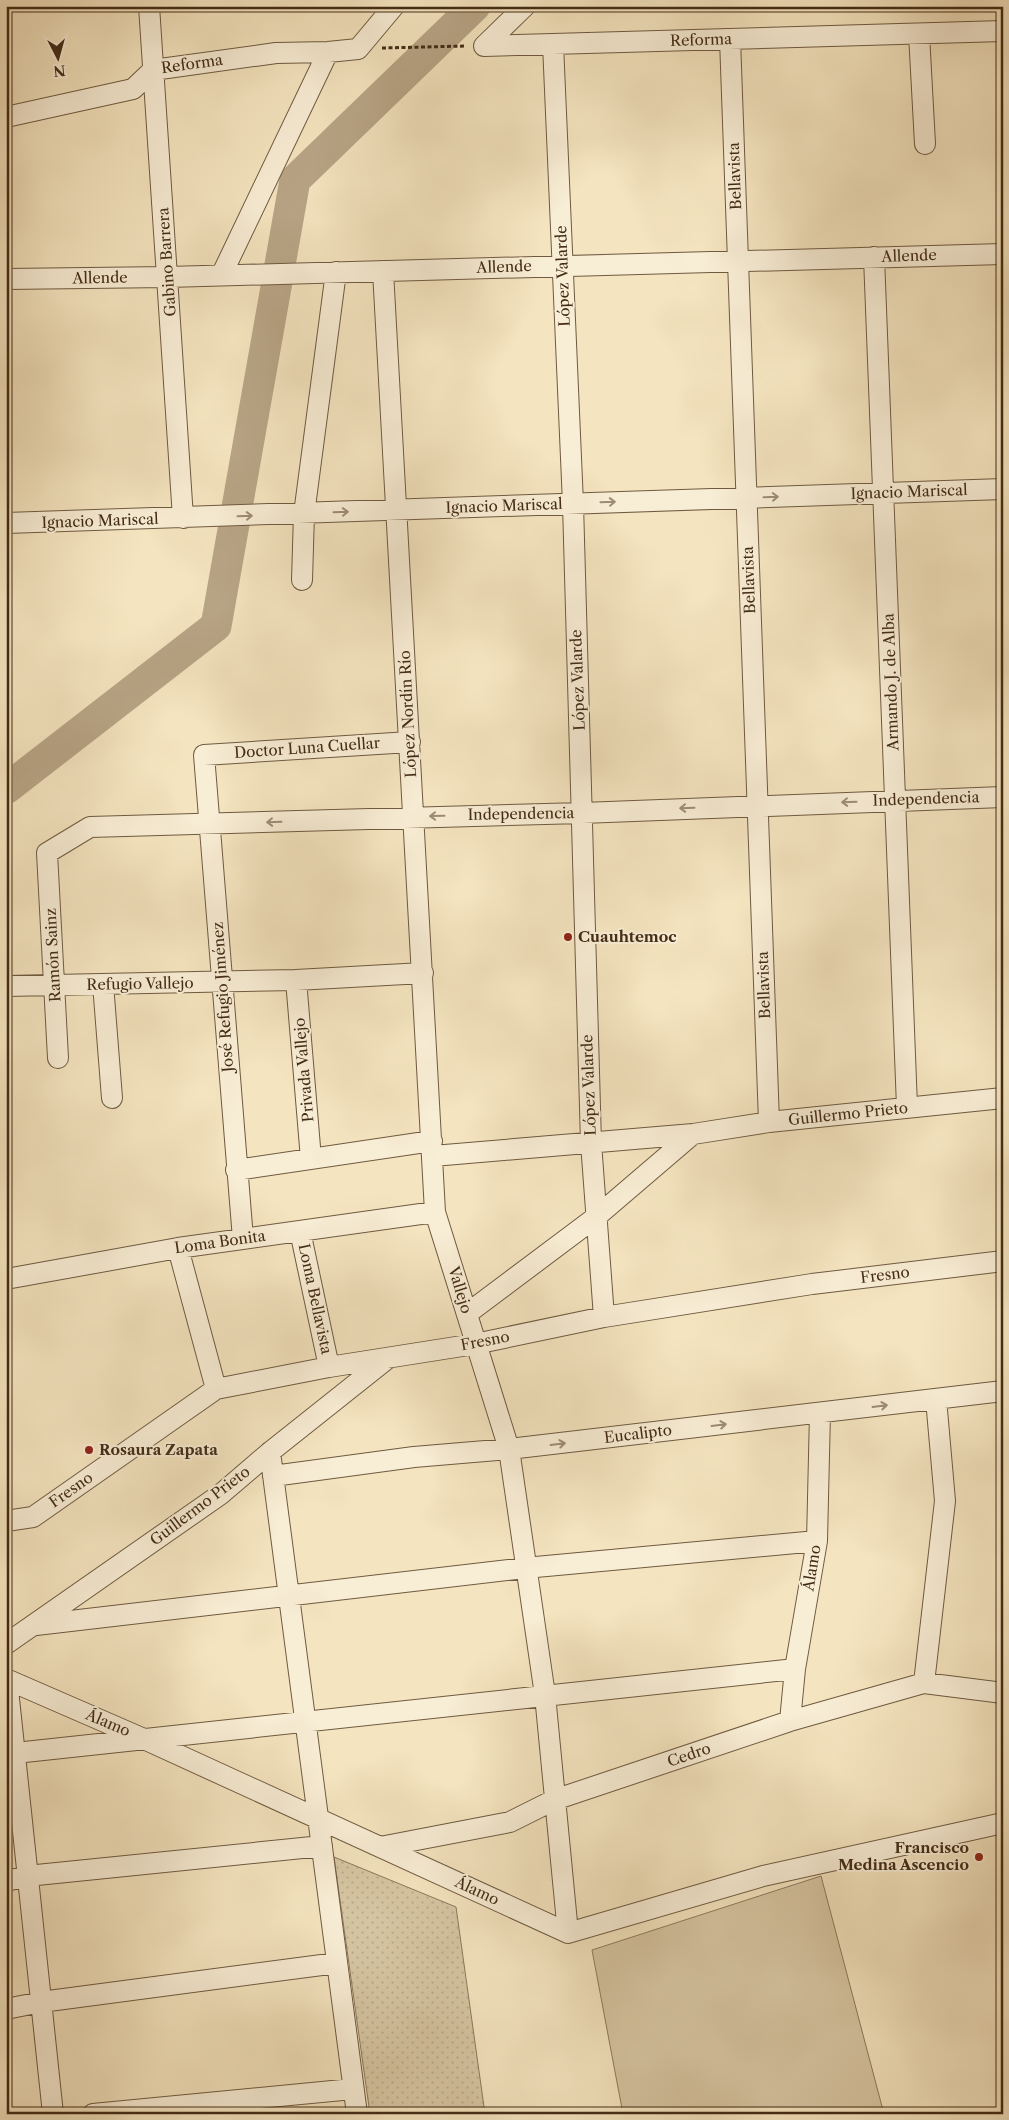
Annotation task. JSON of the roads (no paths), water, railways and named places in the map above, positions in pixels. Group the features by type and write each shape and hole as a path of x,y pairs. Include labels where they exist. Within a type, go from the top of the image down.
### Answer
{"street":[{"name":"Gabino Barrera","path":"149,6 168,277 190,518"},
{"name":"Reforma","path":"6,117 133,89 153,70 276,53 328,52 358,49 394,6"},
{"name":"Reforma","path":"525,6 474,46 1003,32"},
{"path":"919,34 925,144"},
{"name":"Bellavista","path":"730,39 769,1122"},
{"name":"López Valarde","path":"553,44 573,504 591,1143 604,1316"},
{"path":"229,274 328,52"},
{"name":"Allende","path":"6,279 168,277 1003,254"},
{"name":"Armando J. de Alba","path":"874,258 907,1108"},
{"name":"López Nordín Río","path":"383,270 432,1149"},
{"path":"302,580 298,514 330,272"},
{"name":"Ignacio Mariscal","path":"6,524 1003,489"},
{"name":"Doctor Luna Cuellar","path":"204,755 410,742"},
{"name":"José Refugio Jiménez","path":"204,755 243,1239"},
{"name":"Independencia","path":"47,853 90,827 582,813 1003,797"},
{"name":"Ramón Sainz","path":"47,853 58,1058"},
{"name":"Refugio Vallejo","path":"6,986 296,980 423,973"},
{"name":"Privada Vallejo","path":"296,980 311,1159"},
{"path":"103,984 112,1098"},
{"name":"Guillermo Prieto","path":"236,1170 311,1159 432,1149 591,1143 693,1134 769,1122 1003,1098"},
{"path":"468,1313 596,1217 693,1134"},
{"name":"Vallejo","path":"432,1149 435,1212 509,1449 525,1568 546,1695 554,1800 568,1933"},
{"name":"Loma Bonita","path":"6,1279 178,1248 435,1212"},
{"name":"Loma Bellavista","path":"300,1230 329,1367"},
{"path":"178,1248 216,1389"},
{"name":"Fresno","path":"6,1521 33,1517 216,1389 329,1367 475,1344 604,1316 812,1284 1003,1261"},
{"name":"Guillermo Prieto","path":"6,1644 36,1625 220,1494 387,1358"},
{"name":"Eucalipto","path":"273,1476 414,1457 509,1449 1003,1391"},
{"path":"924,1683 945,1501 936,1399"},
{"name":"Álamo","path":"790,1721 795,1669 817,1541 820,1413"},
{"path":"270,1452 357,2114"},
{"path":"36,1625 525,1568 817,1541"},
{"path":"10,1753 795,1669"},
{"path":"6,1680 10,1753 28,1876 52,2114"},
{"name":"Álamo","path":"6,1680 144,1739 318,1821 380,1846 568,1933"},
{"name":"Cedro","path":"380,1846 510,1822 554,1800 790,1721 924,1683 1003,1692"},
{"path":"568,1933 763,1876 1003,1823"},
{"path":"969,1829 1003,1838"},
{"path":"6,1881 28,1876 322,1846"},
{"path":"6,2009 41,2002 337,1963"},
{"path":"93,2114 353,2089"}],"waterway":[{"path":"6,789 216,626 295,180 475,6"}],"place":[{"name":"Cuauhtemoc","path":"568,937"},
{"name":"Rosaura Zapata","path":"89,1450"},
{"name":"Francisco Medina Ascencio","path":"979,1857"}]}
